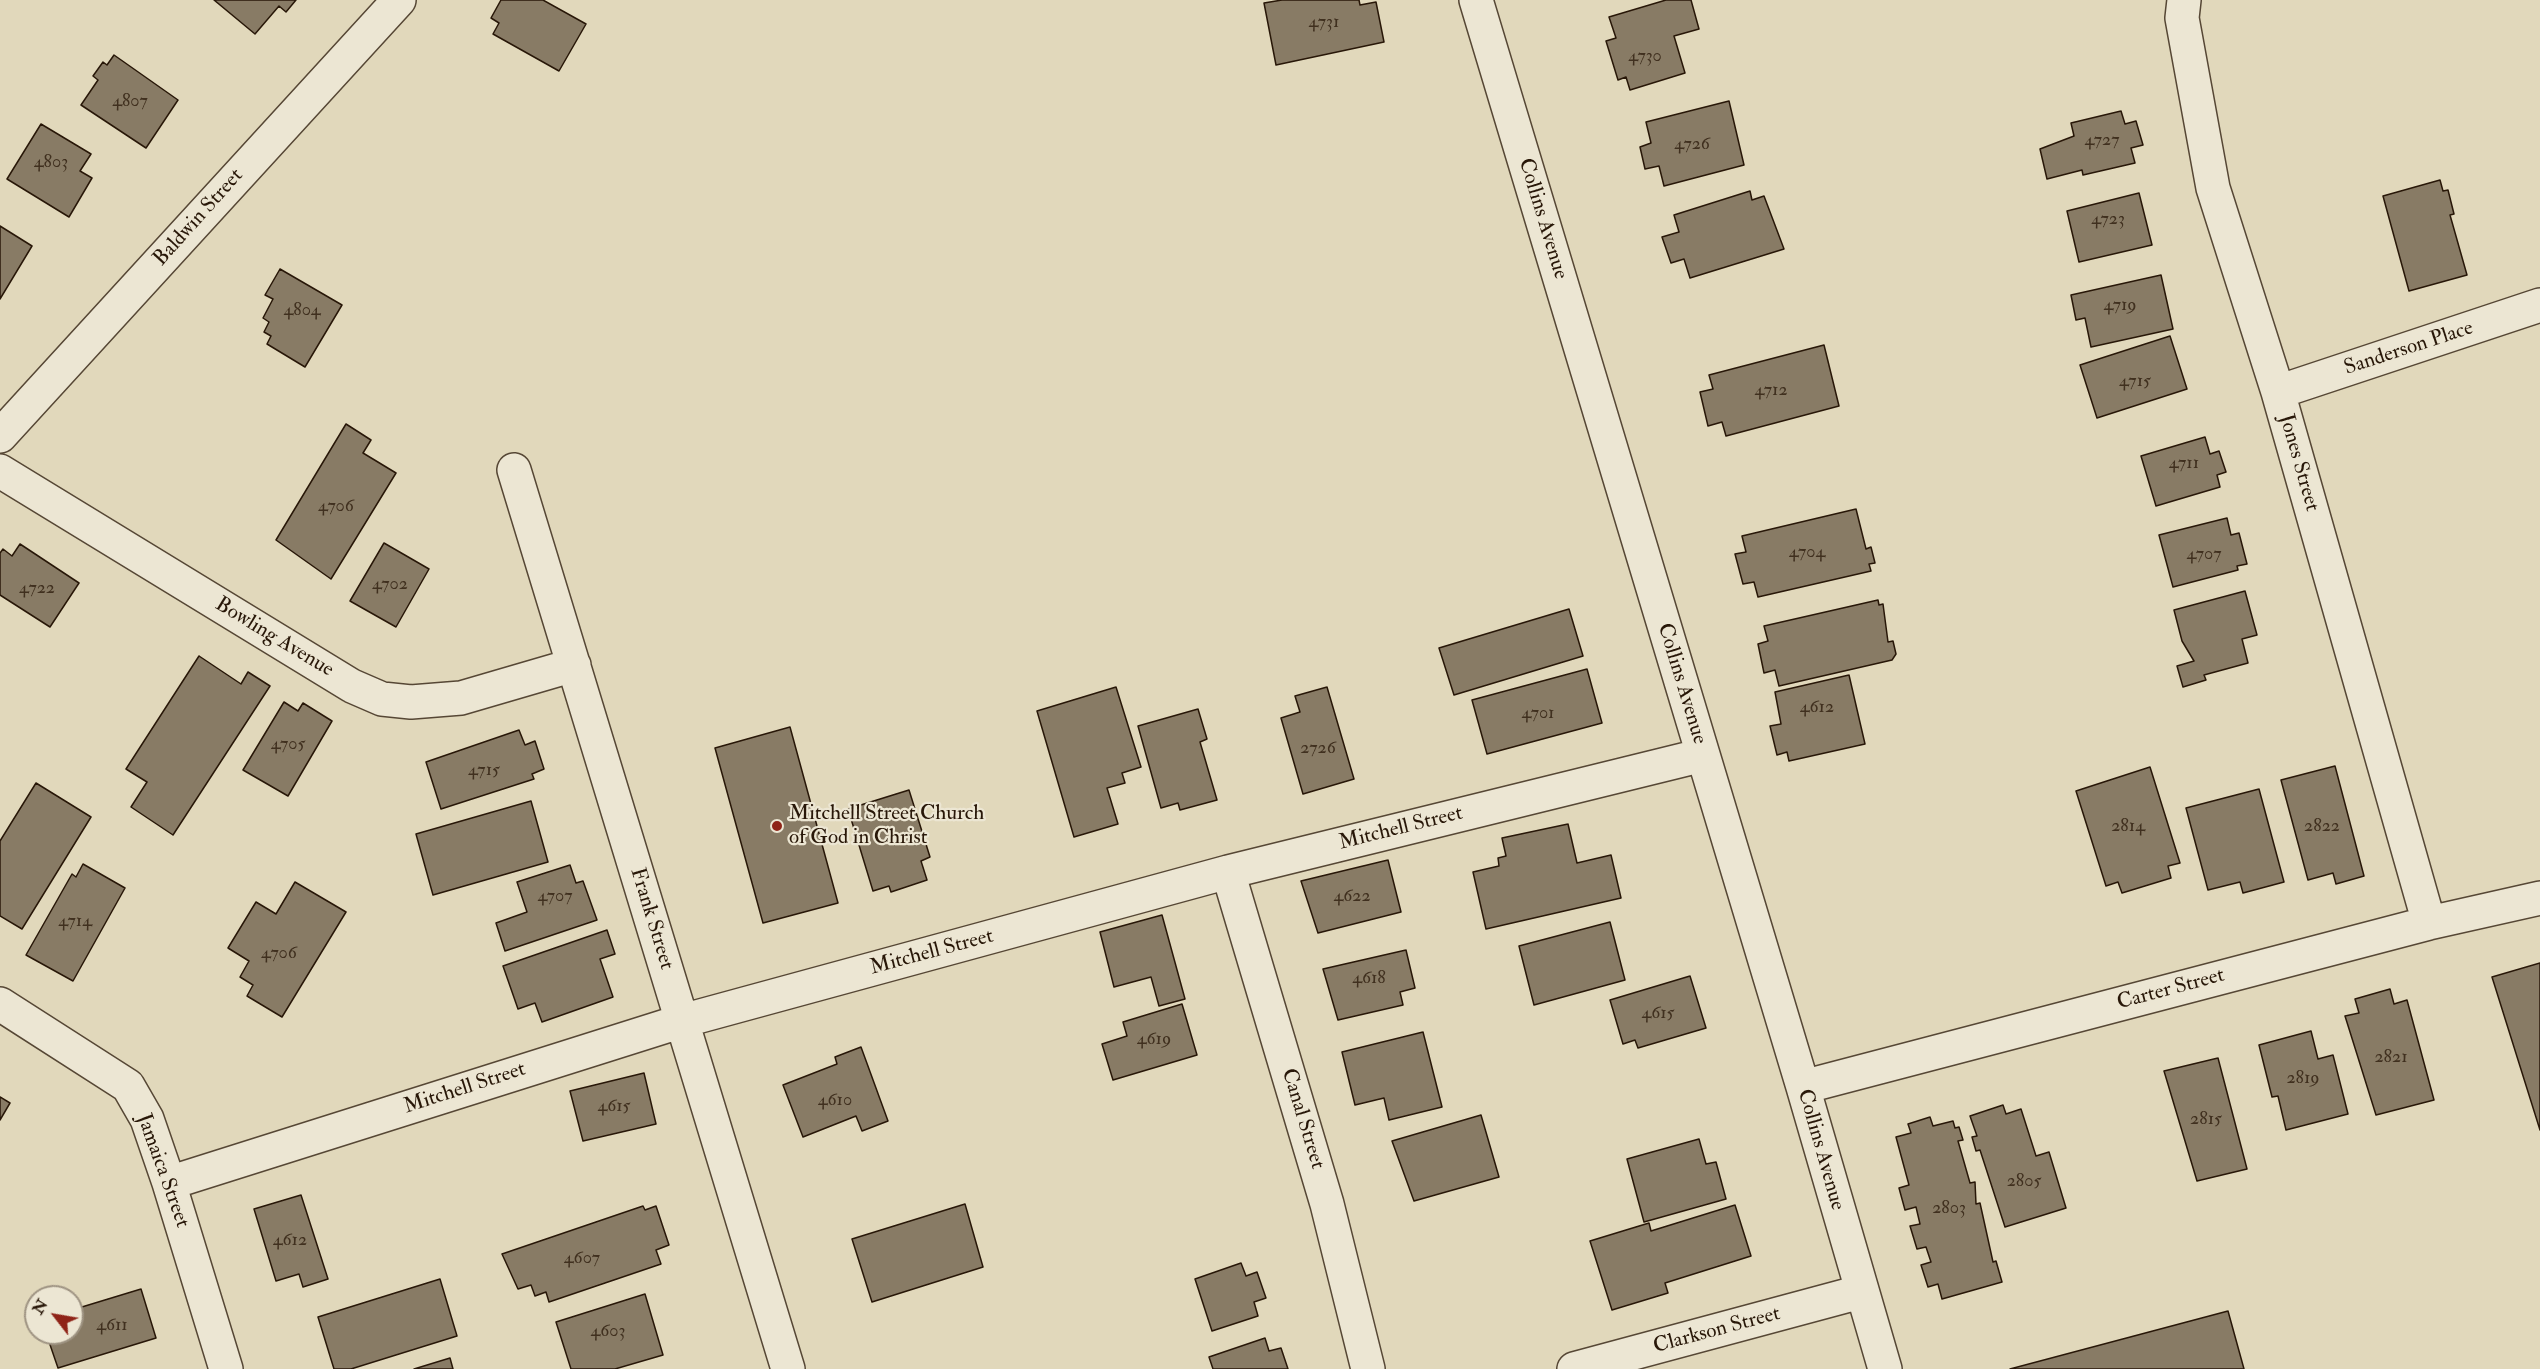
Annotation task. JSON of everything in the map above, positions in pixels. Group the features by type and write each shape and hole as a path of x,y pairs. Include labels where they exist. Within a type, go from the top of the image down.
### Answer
{"street":[{"name":"Baldwin Street","path":"0,436 399,0"},
{"name":"Collins Avenue","path":"1476,0 1803,1087 1860,1292 1885,1369"},
{"name":"Jones Street","path":"2184,0 2182,18 2213,188 2278,392 2429,922"},
{"name":"Sanderson Place","path":"2278,392 2540,305"},
{"name":"Frank Street","path":"514,470 788,1369"},
{"name":"Bowling Avenue","path":"0,471 352,686 382,699 411,702 461,698 574,665"},
{"name":"Mitchell Street","path":"169,1183 682,1021 1228,872 1703,755"},
{"name":"Canal Street","path":"1228,872 1327,1204 1368,1369"},
{"name":"Carter Street","path":"1803,1087 2429,922 2540,898"},
{"name":"Jamaica Street","path":"0,1004 128,1086 147,1119 226,1369"},
{"name":"Clarkson Street","path":"1574,1369 1860,1292"}],"building":[{"path":"214,0 296,0 286,12 279,6 255,34"},
{"path":"501,0 543,0 586,24 559,71 493,34 499,23 491,18"},
{"path":"1282,0 1359,0 1360,5 1376,2 1384,42 1276,65 1264,3"},
{"path":"1666,0 1691,0 1699,29 1674,36 1685,73 1630,90 1626,77 1618,80 1606,41 1616,38 1609,17"},
{"path":"114,55 178,100 146,148 81,105 98,80 93,76 103,62 107,65"},
{"path":"1729,101 1744,165 1664,186 1659,166 1645,169 1640,147 1651,143 1646,122"},
{"path":"2121,111 2125,124 2136,121 2143,145 2131,148 2135,163 2083,175 2082,170 2047,179 2040,149 2074,136 2071,123"},
{"path":"41,124 91,154 80,171 92,178 69,217 7,179"},
{"path":"2440,180 2443,191 2448,190 2454,214 2450,215 2467,275 2409,291 2383,196"},
{"path":"1750,191 1752,200 1764,196 1784,249 1690,278 1684,259 1671,263 1662,237 1679,232 1674,215"},
{"path":"2139,193 2152,245 2079,262 2067,211"},
{"path":"0,226 32,246 0,299"},
{"path":"280,269 342,305 305,367 267,344 271,336 264,332 269,322 263,318 273,299 265,295"},
{"path":"2161,275 2173,329 2091,347 2085,318 2076,320 2071,295"},
{"path":"2170,336 2187,389 2097,418 2080,365"},
{"path":"1824,345 1839,406 1726,436 1722,422 1708,426 1700,392 1713,389 1709,375"},
{"path":"346,424 371,440 363,453 396,473 331,579 276,540"},
{"path":"2205,437 2210,454 2219,451 2226,472 2217,475 2220,487 2156,506 2141,456"},
{"path":"1856,509 1866,549 1871,547 1875,563 1869,564 1871,571 1758,597 1754,582 1743,584 1735,554 1746,552 1742,536"},
{"path":"2227,518 2231,535 2239,533 2247,564 2237,566 2238,570 2173,587 2159,535"},
{"path":"384,543 429,569 396,627 350,601"},
{"path":"20,544 79,583 50,627 0,595 0,553 3,549 12,556"},
{"path":"2245,591 2257,635 2242,639 2248,663 2204,675 2206,680 2183,687 2177,666 2194,661 2182,641 2174,610"},
{"path":"1878,600 1879,605 1883,604 1888,642 1893,641 1896,654 1892,660 1779,686 1775,670 1764,673 1758,644 1768,641 1764,626"},
{"path":"1569,609 1583,656 1454,695 1439,648"},
{"path":"199,656 241,684 248,672 270,686 173,835 131,807 147,782 126,769"},
{"path":"1587,669 1602,723 1487,754 1472,700"},
{"path":"1849,675 1865,744 1789,761 1787,752 1777,755 1770,726 1781,724 1775,692"},
{"path":"1116,687 1141,767 1122,773 1125,783 1107,788 1118,824 1074,837 1037,711"},
{"path":"1327,687 1354,779 1303,794 1281,718 1300,712 1295,696"},
{"path":"284,702 298,711 303,703 332,721 288,796 243,770"},
{"path":"1198,709 1207,739 1200,742 1217,800 1180,810 1178,803 1161,808 1138,726"},
{"name":"Mitchell Street Church of God in Christ","path":"790,727 838,903 763,923 715,748"},
{"path":"519,730 525,745 535,741 544,769 532,774 534,779 441,809 426,762"},
{"path":"2335,766 2364,876 2336,884 2333,873 2308,880 2281,780"},
{"path":"2150,767 2180,863 2168,866 2171,878 2122,893 2118,882 2106,886 2076,791"},
{"path":"36,783 91,817 22,929 0,916 0,841"},
{"path":"2259,789 2284,882 2243,893 2240,882 2208,890 2186,808"},
{"path":"909,790 930,857 921,861 927,880 891,892 889,886 873,891 848,809"},
{"path":"531,801 548,862 433,895 416,834"},
{"path":"1568,824 1577,863 1611,855 1621,898 1486,929 1473,872 1499,866 1498,858 1506,856 1502,838"},
{"path":"1388,860 1401,912 1318,933 1301,881"},
{"path":"83,864 125,888 73,981 26,955 72,874 76,877"},
{"path":"570,865 576,883 583,881 597,920 505,951 496,923 527,912 517,882"},
{"path":"295,882 346,912 282,1017 247,996 253,985 240,977 249,961 228,948 256,902 276,914"},
{"path":"1162,915 1185,999 1159,1006 1151,977 1114,987 1100,932"},
{"path":"1610,922 1625,980 1534,1005 1519,946"},
{"path":"607,930 615,954 600,959 613,997 542,1022 535,1003 518,1009 503,966"},
{"path":"1406,950 1415,988 1400,992 1403,1005 1338,1020 1323,969"},
{"path":"2540,963 2540,1130 2492,977"},
{"path":"1690,976 1706,1028 1638,1048 1635,1040 1623,1044 1610,1000"},
{"path":"2390,989 2394,1004 2407,1000 2434,1100 2376,1115 2345,1016 2359,1013 2355,999"},
{"path":"1182,1004 1197,1055 1113,1080 1102,1044 1127,1036 1123,1022"},
{"path":"2311,1031 2318,1059 2333,1055 2348,1114 2286,1130 2278,1096 2272,1097 2259,1045"},
{"path":"1423,1032 1442,1107 1389,1120 1384,1098 1355,1105 1342,1052"},
{"path":"861,1047 888,1121 862,1131 856,1116 803,1137 783,1085 837,1064 835,1057"},
{"path":"2218,1058 2247,1169 2197,1181 2164,1071"},
{"path":"644,1073 656,1124 583,1141 570,1091"},
{"path":"0,1097 10,1103 0,1120"},
{"path":"2003,1105 2006,1114 2021,1109 2036,1156 2049,1152 2066,1208 2005,1227 1980,1150 1976,1151 1972,1137 1977,1136 1970,1116"},
{"path":"1481,1115 1499,1177 1414,1201 1392,1141"},
{"path":"1930,1117 1933,1126 1953,1121 1955,1128 1959,1127 1963,1140 1958,1141 1970,1183 1975,1182 1976,1204 1980,1203 1993,1262 1996,1261 2002,1282 1942,1299 1938,1284 1928,1287 1921,1265 1931,1262 1926,1247 1917,1249 1910,1226 1920,1224 1916,1207 1905,1210 1899,1188 1909,1185 1896,1137 1911,1133 1908,1124"},
{"path":"1699,1139 1706,1164 1716,1162 1726,1199 1644,1222 1627,1159"},
{"path":"301,1195 328,1279 303,1287 299,1274 276,1281 254,1209"},
{"path":"965,1204 983,1267 872,1302 852,1239"},
{"path":"1735,1205 1751,1256 1665,1283 1668,1293 1612,1310 1590,1241 1649,1223 1651,1231"},
{"path":"643,1206 645,1210 656,1206 669,1245 656,1250 661,1264 549,1302 546,1292 535,1296 531,1285 518,1289 502,1254"},
{"path":"1241,1263 1246,1276 1257,1272 1266,1298 1254,1302 1258,1316 1212,1331 1195,1279"},
{"path":"440,1279 457,1336 351,1369 334,1369 318,1317"},
{"path":"141,1289 156,1338 58,1368 50,1345 84,1345 84,1306"},
{"path":"645,1294 663,1355 615,1369 571,1369 556,1322"},
{"path":"2228,1311 2244,1369 2010,1369"},
{"path":"1265,1338 1269,1351 1281,1348 1288,1369 1213,1369 1209,1357"},
{"path":"450,1358 453,1369 414,1369"}],"place":[{"name":"Mitchell Street Church of God in Christ","path":"777,826"}]}
